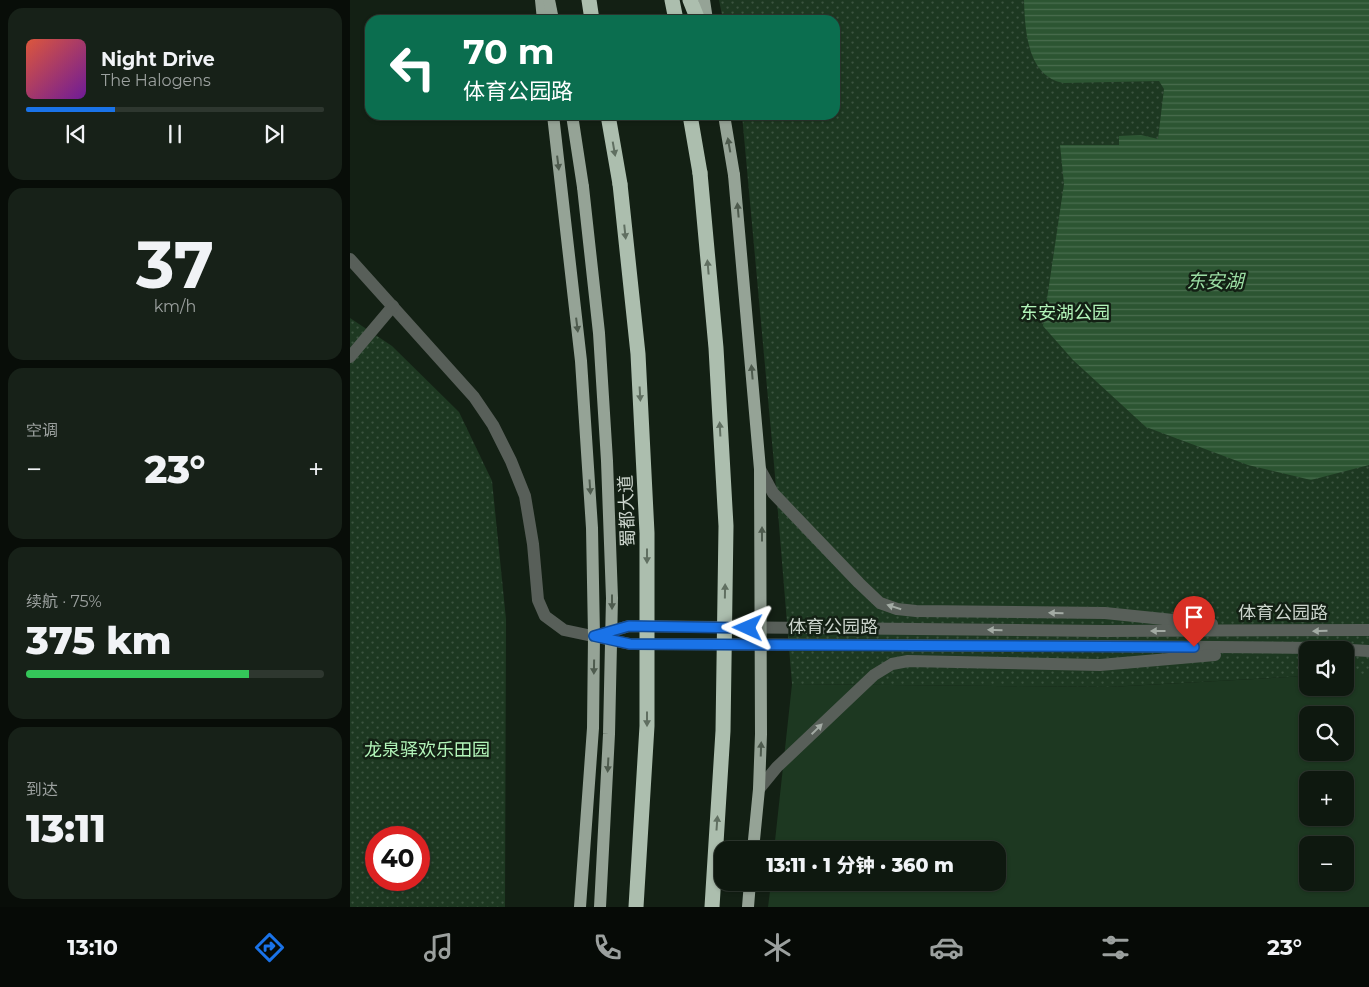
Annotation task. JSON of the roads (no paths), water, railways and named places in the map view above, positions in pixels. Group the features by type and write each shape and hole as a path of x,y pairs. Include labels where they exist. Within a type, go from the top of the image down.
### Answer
{"highway":[{"path":"589,0 591,15"},
{"path":"672,0 675,15"},
{"path":"690,0 696,15"},
{"name":"蜀都大道","path":"609,120 620,184 638,354 647,533 647,726 636,907"},
{"path":"691,120 700,174 716,348 726,526 723,731 712,907"}],"main road":[{"path":"541,0 542,15"},
{"path":"549,0 552,15"},
{"path":"704,0 706,15"},
{"path":"554,120 581,361 592,528 593,728 580,907"},
{"path":"573,120 583,187 600,343 612,598 610,734 600,907"},
{"path":"725,120 734,175 760,469 761,734 759,789 754,841"},
{"path":"748,907 749,891"}],"street":[{"path":"350,258 474,397 493,425 511,461 525,496 533,544 538,600 545,616 564,630 594,636"},
{"path":"350,357 393,306"},
{"path":"760,469 773,492 859,583 880,603 897,609 916,612 1105,613 1284,631"},
{"name":"体育公园路","path":"594,636 629,626 1104,631 1369,630"},
{"name":"体育公园路","path":"594,636 630,644 1103,646 1369,650"},
{"path":"759,789 777,767 874,675 892,664 908,661 1100,665 1286,648"}],"water":[{"name":"东安湖","path":"1024,0 1369,0 1369,465 1311,480 1248,465 1146,427 1073,360 1043,326 1064,184 1060,145 1119,145 1119,136 1141,135 1158,139 1164,89 1159,81 1064,83 1052,79 1042,72 1030,50 1025,24"}],"park label":[{"name":"东安湖公园","path":"1065,313"},
{"name":"龙泉驿欢乐田园","path":"427,750"}]}
